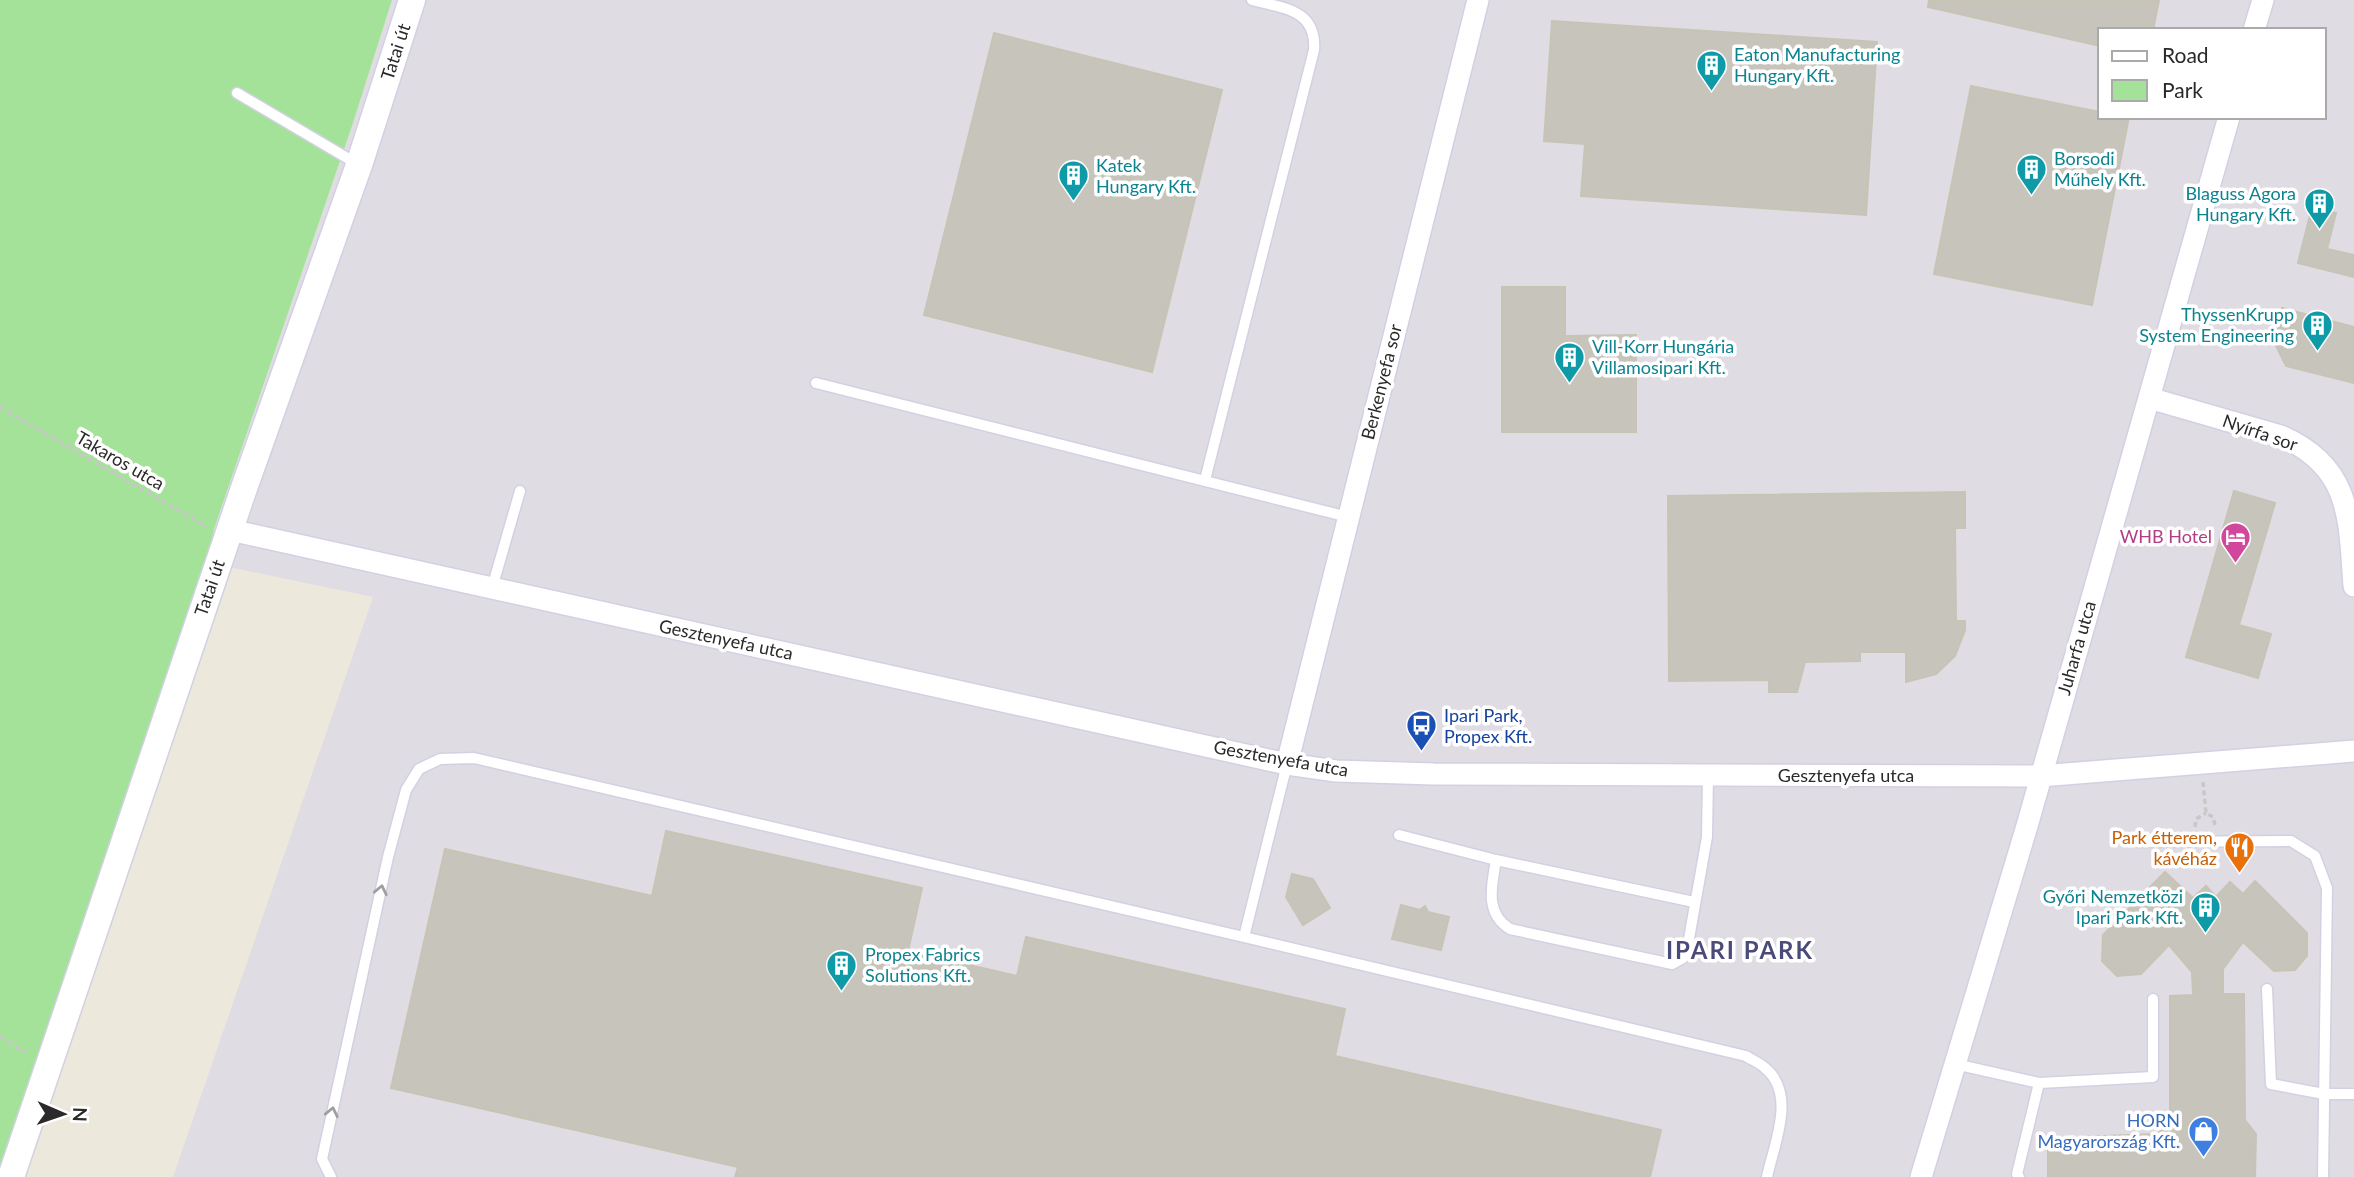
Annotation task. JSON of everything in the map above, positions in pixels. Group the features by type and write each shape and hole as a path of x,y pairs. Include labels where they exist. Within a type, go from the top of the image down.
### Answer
{"street":[{"name":"Tatai út","path":"11,1177 230,530 359,165 412,0"},
{"name":"Berkenyefa sor","path":"1286,764 1478,0"},
{"path":"2255,28 2263,0"},
{"name":"Juharfa utca","path":"1921,1177 2040,776 2228,119"},
{"name":"Nyírfa sor","path":"2149,398 2281,436 2299,444 2317,458 2334,478 2345,503 2354,586"},
{"name":"Gesztenyefa utca","path":"230,530 1286,764 1335,771 1708,776 2040,776 2354,751"}],"lane":[{"path":"1205,480 1314,50 1312,29 1299,13 1252,0"},
{"path":"237,93 359,165"},
{"path":"816,383 1348,517"},
{"path":"492,588 520,491"},
{"path":"331,1177 322,1159 388,858 406,790 419,769 440,759 474,758 1746,1056 1766,1068 1778,1084 1782,1097 1767,1177"},
{"path":"1244,937 1286,764"},
{"path":"1496,860 1491,889 1492,908 1502,924 1510,929 1672,964 1683,958 1687,950 1707,837 1708,776"},
{"path":"1399,835 1496,860 1694,902"},
{"path":"2139,842 2291,841 2315,856 2327,888 2323,1177"},
{"path":"2267,989 2270,1084 2324,1094 2354,1094"},
{"path":"1955,1064 2039,1083 2153,1077 2153,999"},
{"path":"2019,1177 2017,1174 2039,1083"}],"path":[{"name":"Takaros utca","path":"0,407 201,524 214,529 230,530"},
{"path":"2202,762 2206,813"},
{"path":"2206,813 2213,817 2215,825 2211,831"},
{"path":"2201,832 2195,827 2196,819 2206,813"},
{"path":"0,1037 50,1066"}],"shaded area":[{"path":"392,0 2354,0 2354,1177 173,1177 373,597 209,563 214,529 352,126"}],"green space":[{"path":"0,0 392,0 352,126 214,529 209,564 0,1177"}],"building":[{"name":"Eaton Manufacturing Hungary Kft.","path":"1929,0 2159,0 2153,28 2098,28 2098,46 1928,7"},
{"name":"Eaton Manufacturing Hungary Kft.","path":"1552,21 1877,42 1866,215 1581,196 1585,144 1544,141"},
{"name":"Katek Hungary Kft.","path":"994,33 1222,90 1152,372 924,315"},
{"name":"Borsodi Műhely Kft.","path":"1971,86 2098,112 2098,119 2129,119 2092,305 1934,274"},
{"name":"Blaguss Agora Hungary Kft.","path":"2312,207 2336,213 2327,249 2354,255 2354,277 2298,263"},
{"name":"Vill-Korr Hungária Villamosipari Kft.","path":"1502,287 1565,287 1565,336 1636,335 1636,432 1502,432"},
{"name":"ThyssenKrupp System Engineering","path":"2282,308 2354,327 2354,383 2286,366 2272,338"},
{"name":"WHB Hotel","path":"2234,491 2275,503 2239,625 2271,634 2258,678 2186,657"},
{"path":"1965,492 1965,528 1955,528 1956,621 1965,621 1965,630 1955,656 1936,674 1906,682 1906,652 1860,652 1860,661 1805,662 1797,692 1769,692 1769,680 1669,681 1668,496"},
{"name":"Propex Fabrics Solutions Kft.","path":"666,831 922,888 908,951 1017,976 1026,937 1345,1009 1335,1056 1661,1130 1650,1177 735,1177 738,1167 391,1088 445,849 652,896"},
{"path":"2165,872 2193,898 2206,886 2216,897 2230,882 2243,894 2255,881 2307,933 2307,956 2295,970 2274,971 2243,942 2223,969 2223,994 2244,994 2245,1120 2256,1134 2255,1177 2048,1177 2048,1138 2158,1134 2170,1118 2170,996 2193,995 2192,972 2169,945 2141,974 2117,976 2102,961 2103,935"},
{"path":"1292,874 1313,879 1330,908 1303,925 1286,897"},
{"path":"1401,905 1420,910 1425,906 1428,912 1449,917 1441,950 1392,939"}],"place":[{"name":"Eaton Manufacturing Hungary Kft.","path":"1711,92"},
{"name":"Borsodi Műhely Kft.","path":"2031,196"},
{"name":"Katek Hungary Kft.","path":"1073,203"},
{"name":"Blaguss Agora Hungary Kft.","path":"2319,231"},
{"name":"ThyssenKrupp System Engineering","path":"2317,352"},
{"name":"Vill-Korr Hungária Villamosipari Kft.","path":"1569,384"},
{"name":"WHB Hotel","path":"2235,564"},
{"name":"Ipari Park, Propex Kft.","path":"1421,753"},
{"name":"Park étterem, kávéház","path":"2240,875"},
{"name":"Győri Nemzetközi Ipari Park Kft.","path":"2206,934"},
{"name":"Propex Fabrics Solutions Kft.","path":"842,992"},
{"name":"HORN Magyarország Kft.","path":"2203,1158"}],"district":[{"name":"IPARI PARK","path":"1740,951"}]}
